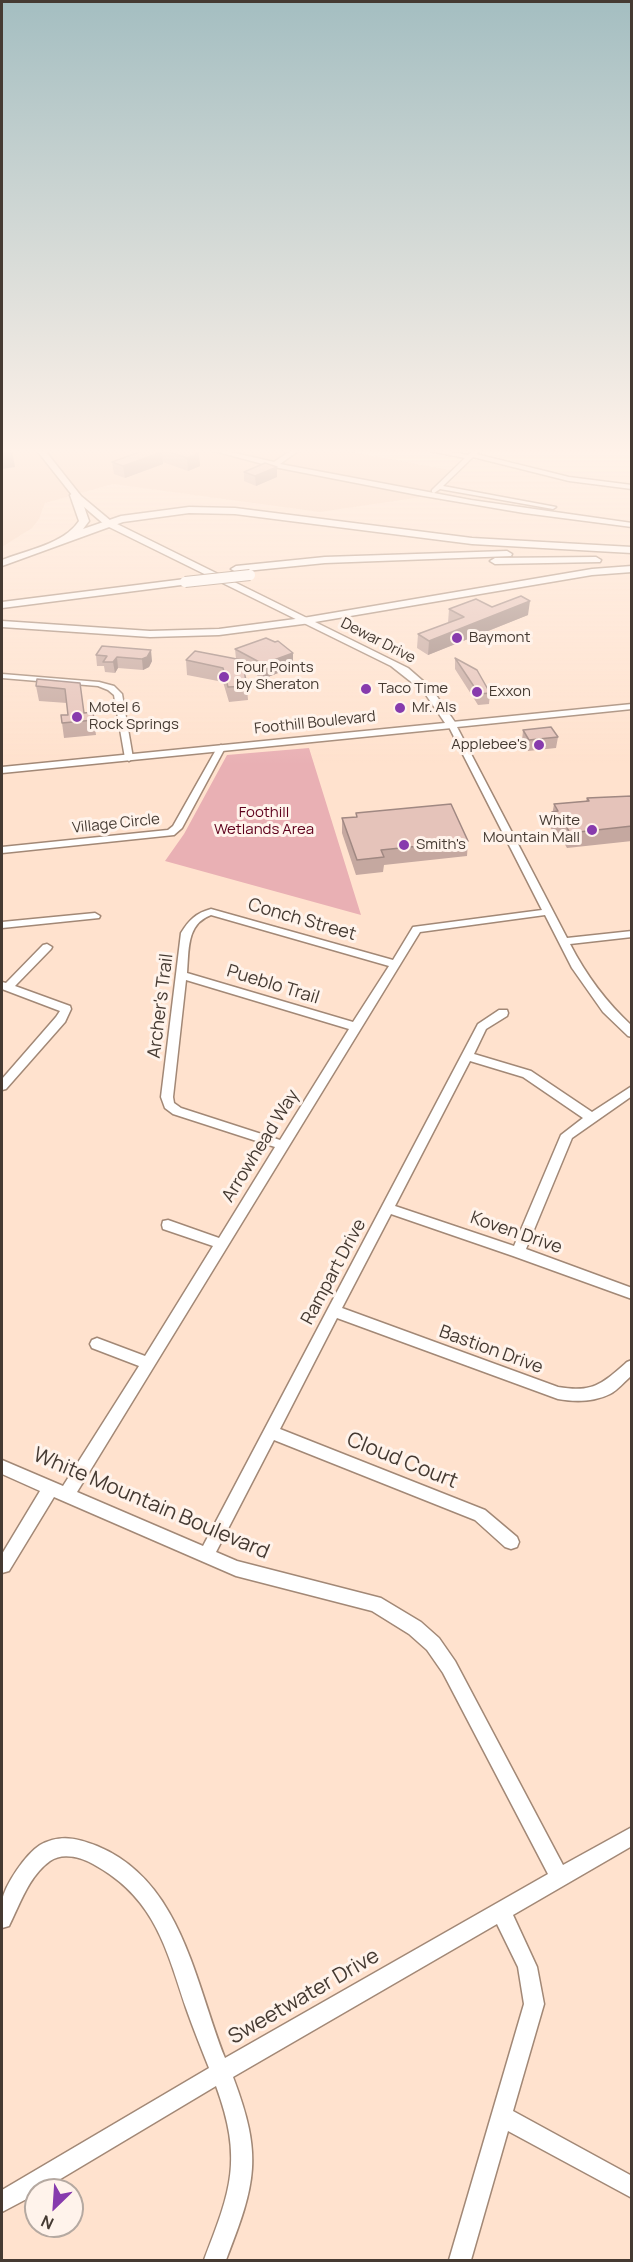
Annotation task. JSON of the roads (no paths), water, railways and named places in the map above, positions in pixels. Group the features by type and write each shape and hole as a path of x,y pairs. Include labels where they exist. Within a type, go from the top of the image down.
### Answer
{"highway":[{"path":"2,563 26,554"},
{"path":"2,596 67,586 325,560 555,554"},
{"path":"2,605 185,582 361,566 632,560"},
{"path":"2,624 150,634 219,632 303,621 592,572 632,569"}],"main road":[{"name":"Dewar Drive","path":"169,554 394,664 418,679 434,697 452,725"},
{"name":"Foothill Boulevard","path":"2,770 452,725"}],"street":[{"path":"2,676 99,684 111,688 118,694 129,758"},
{"name":"Foothill Boulevard","path":"452,725 632,706"},
{"name":"Dewar Drive","path":"452,725 563,942 592,991 632,1033"},
{"name":"Village Circle","path":"2,850 171,833 177,828 221,748"},
{"name":"Conch Street","path":"201,915 211,912 395,964"},
{"name":"Arrowhead Way","path":"67,1494 417,929 548,912"},
{"name":"Archer's Trail","path":"201,915 193,921 186,933 167,1097 170,1105 177,1111 283,1145"},
{"path":"2,924 95,916"},
{"path":"563,942 632,934"},
{"path":"2,1086 65,1014 66,1009 5,986 47,947"},
{"name":"Pueblo Trail","path":"181,975 356,1028"},
{"name":"Rampart Drive","path":"206,1556 482,1028 503,1013"},
{"path":"618,1020 632,1016"},
{"path":"467,1056 527,1074 591,1117"},
{"path":"518,1252 567,1135 632,1090"},
{"name":"Koven Drive","path":"387,1208 518,1252 632,1294"},
{"path":"168,1225 222,1244"},
{"name":"Bastion Drive","path":"334,1311 558,1393 575,1396 606,1389 632,1366"},
{"path":"97,1344 148,1363"},
{"name":"Cloud Court","path":"271,1432 480,1515 511,1542"},
{"name":"White Mountain Boulevard","path":"2,1467 206,1556 262,1576 375,1604 415,1628 433,1644 449,1667 560,1878"},
{"path":"3,1566 51,1487"},
{"name":"Sweetwater Drive","path":"2,2202 221,2072 632,1836"},
{"path":"2,1919 37,1859 55,1848 73,1847 118,1868 134,1881 152,1901 167,1928 221,2072 238,2126 243,2157 243,2181 236,2206 214,2260"},
{"path":"460,2260 534,2004 534,1982 528,1965 501,1912"},
{"path":"502,2116 632,2188"}],"place":[{"name":"Baymont","path":"457,638"},
{"name":"Four Points by Sheraton","path":"224,677"},
{"name":"Taco Time","path":"366,689"},
{"name":"Exxon","path":"477,692"},
{"name":"Mr. Als","path":"400,708"},
{"name":"Motel 6 Rock Springs","path":"77,717"},
{"name":"Applebee's","path":"539,745"},
{"name":"White Mountain Mall","path":"592,830"},
{"name":"Smith's","path":"404,845"}],"park label":[{"name":"Foothill Wetlands Area","path":"264,822"}]}
